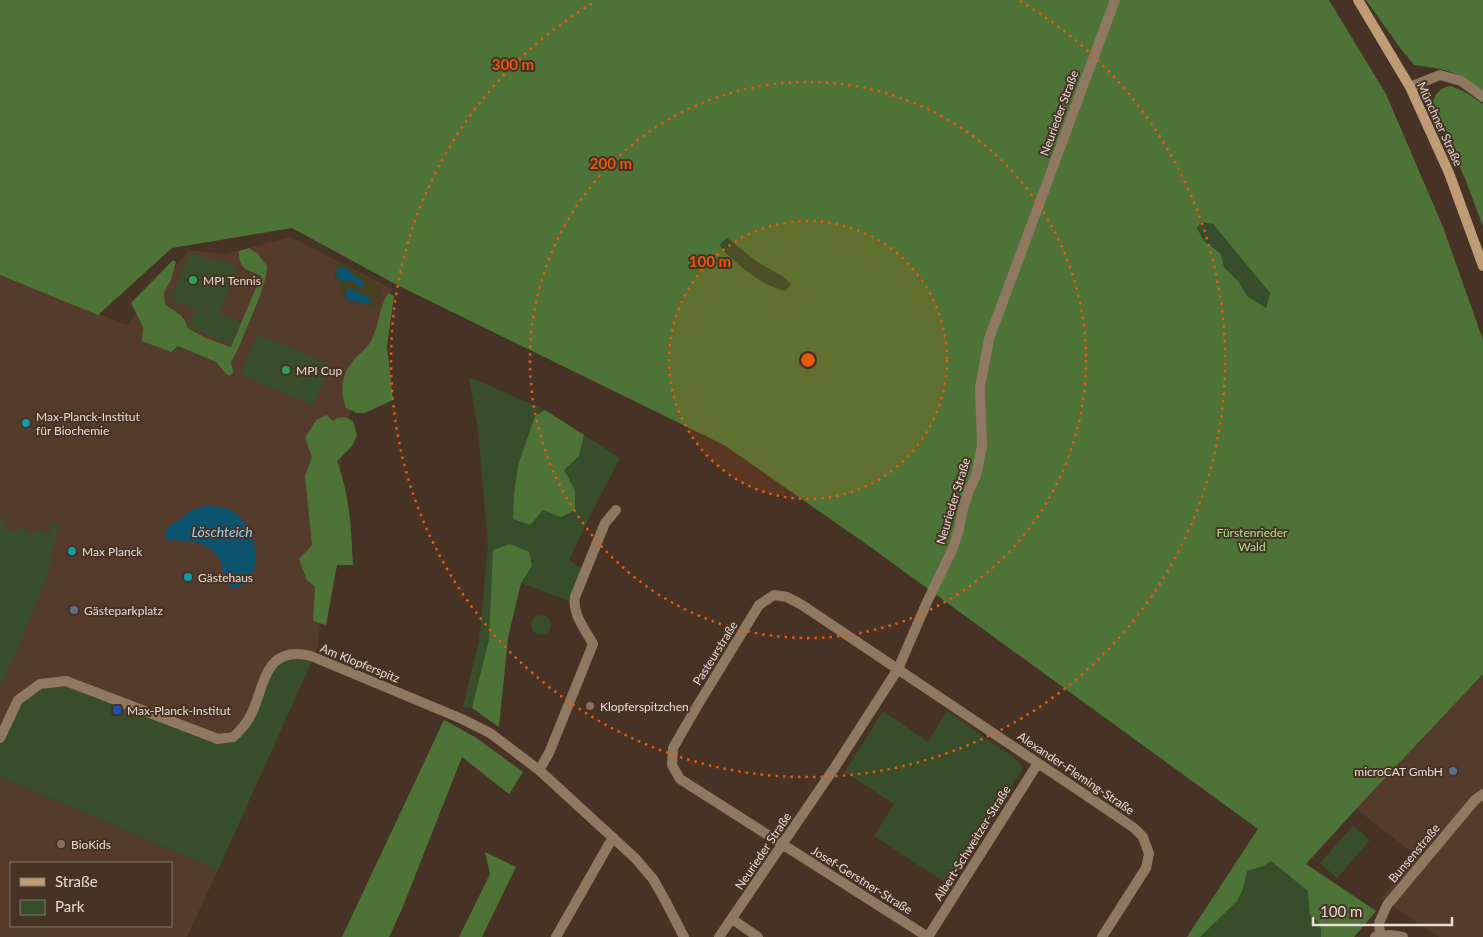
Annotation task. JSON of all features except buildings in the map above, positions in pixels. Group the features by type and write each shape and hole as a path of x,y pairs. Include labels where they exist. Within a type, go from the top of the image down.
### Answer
{"main road":[{"name":"Münchner Straße","path":"1358,0 1410,87 1449,173 1483,266"}],"street":[{"name":"Neurieder Straße","path":"719,937 834,768 898,669 953,548 969,490 976,476 982,446 980,387 989,339 1115,0"},
{"path":"1410,87 1440,76 1461,81 1483,98"},
{"path":"539,770 549,753 593,644 576,611 575,597 605,523 616,510"},
{"name":"Pasteurstraße","path":"782,844 680,779 672,765 673,748 759,605 774,595 787,597 802,604 898,669"},
{"name":"Am Klopferspitz","path":"0,738 18,700 40,684 66,681 218,739 234,736 248,722 266,674 278,658 288,654 311,656 462,719 490,733 539,770 635,858 653,879 684,937"},
{"name":"Alexander-Fleming-Straße","path":"898,669 1134,828 1143,837 1149,854 1146,868 1102,937"},
{"name":"Albert-Schweitzer-Straße","path":"928,937 1038,763"},
{"name":"Bunsenstraße","path":"1377,936 1387,905 1475,800 1483,794"},
{"path":"556,937 614,838"},
{"name":"Josef-Gerstner-Straße","path":"782,844 928,937"},
{"path":"732,919 758,937"},
{"path":"1377,936 1390,935 1402,937"}],"shaded area":[{"path":"291,237 392,289 352,402 328,530 318,646 311,663 298,659 236,740 13,716 0,746 0,275 127,325 189,250 224,254"},
{"path":"1483,674 1483,937 1439,937 1381,898 1417,856 1356,809"},
{"path":"0,777 218,870 187,937 0,937"}],"green space":[{"name":"Fürstenrieder Wald","path":"0,0 1329,0 1386,94 1443,227 1483,340 1483,674 1306,864 1376,911 1354,937 1321,937 1319,924 1310,915 1308,891 1271,861 1263,866 1247,871 1243,889 1237,901 1200,937 1187,937 1258,829 869,546 724,445 397,285 292,228 172,248 98,315 0,275","holes":["1201,222 1213,224 1270,293 1266,308 1247,296 1239,282 1224,267 1221,254 1204,241 1197,228","727,238 757,262 782,276 791,284 786,291 759,280 735,261 721,248 720,244"]},
{"path":"1366,0 1483,0 1483,92 1466,79 1451,72 1414,65"},
{"path":"1451,86 1465,92 1483,104 1483,227 1466,181 1432,104 1438,92"},
{"path":"1201,221 1213,224 1270,293 1265,308 1247,296 1239,282 1224,267 1221,254 1204,241 1197,228"},
{"path":"727,238 757,262 782,276 791,284 786,292 759,280 721,249 720,244"},
{"path":"249,248 258,254 267,266 266,276 260,296 231,362 233,372 230,376 216,362 178,346 171,352 142,341 143,327 131,303 173,260 176,262 171,280 164,293 165,305 185,320 187,328 206,338 231,347 261,276 244,268 240,262 239,251"},
{"path":"190,252 214,261 215,258 238,267 219,313 240,322 231,344 188,327 195,309 171,299"},
{"path":"388,293 394,296 387,346 393,400 365,413 357,413 346,408 342,390 344,378 349,366 371,341"},
{"name":"MPI Cup","path":"258,334 331,365 313,406 240,374"},
{"path":"469,377 545,410 535,416 518,465 513,519 543,510 575,490 564,470 579,456 584,435 620,458 569,560 582,569 570,601 521,583 532,566 494,550 489,639 472,708 463,707 479,641 488,545 478,430"},
{"path":"545,410 584,435 579,456 564,470 575,490 575,510 561,517 543,510 530,525 513,519 514,494 518,465 535,416"},
{"path":"327,415 333,421 337,418 345,417 353,421 357,435 352,446 337,461 347,500 353,565 337,565 326,625 313,621 315,587 307,580 299,559 312,545 305,476 312,457 305,438 316,420"},
{"path":"3,517 7,519 3,527 17,533 19,528 33,534 35,529 49,534 52,527 48,525 49,521 60,526 50,557 51,566 14,658 0,687 0,523"},
{"path":"510,544 529,552 532,566 521,583 508,638 499,727 472,708 489,639 493,550"},
{"path":"541,615 548,618 551,625 548,632 541,635 534,632 531,625 534,618"},
{"path":"287,658 311,663 218,870 0,777 0,746 13,716 21,702 42,687 63,685 236,739 274,667"},
{"path":"883,711 928,742 947,711 1016,759 1021,765 1022,770 948,884 874,836 894,804 845,772"},
{"path":"444,720 475,737 523,772 509,794 462,757 402,909 389,937 342,937"},
{"path":"1353,826 1370,840 1337,878 1320,863"},
{"path":"1258,830 1376,911 1354,937 1187,937"},
{"path":"485,852 516,867 482,937 459,937 490,874"}],"sand":[{"path":"338,261 380,285 383,291 379,308 346,301 334,276"}],"water":[{"path":"339,266 346,268 361,279 364,283 363,286 359,287 354,282 339,279 336,275"},
{"path":"349,288 369,297 371,302 367,304 348,300 345,294"},
{"name":"Löschteich","path":"205,506 228,509 236,514 249,531 255,551 255,562 253,572 241,587 231,588 226,582 221,562 216,554 204,545 189,541 165,539 167,528 189,513"}],"place":[{"name":"MPI Tennis","path":"193,280"},
{"name":"MPI Cup","path":"286,370"},
{"name":"Max-Planck-Institut für Biochemie","path":"26,423"},
{"name":"Max Planck","path":"72,551"},
{"name":"Gästehaus","path":"188,577"},
{"name":"Gästeparkplatz","path":"74,610"},
{"name":"Klopferspitzchen","path":"590,706"},
{"name":"Max-Planck-Institut","path":"117,710"},
{"name":"microCAT GmbH","path":"1453,771"},
{"name":"BioKids","path":"61,844"}]}
